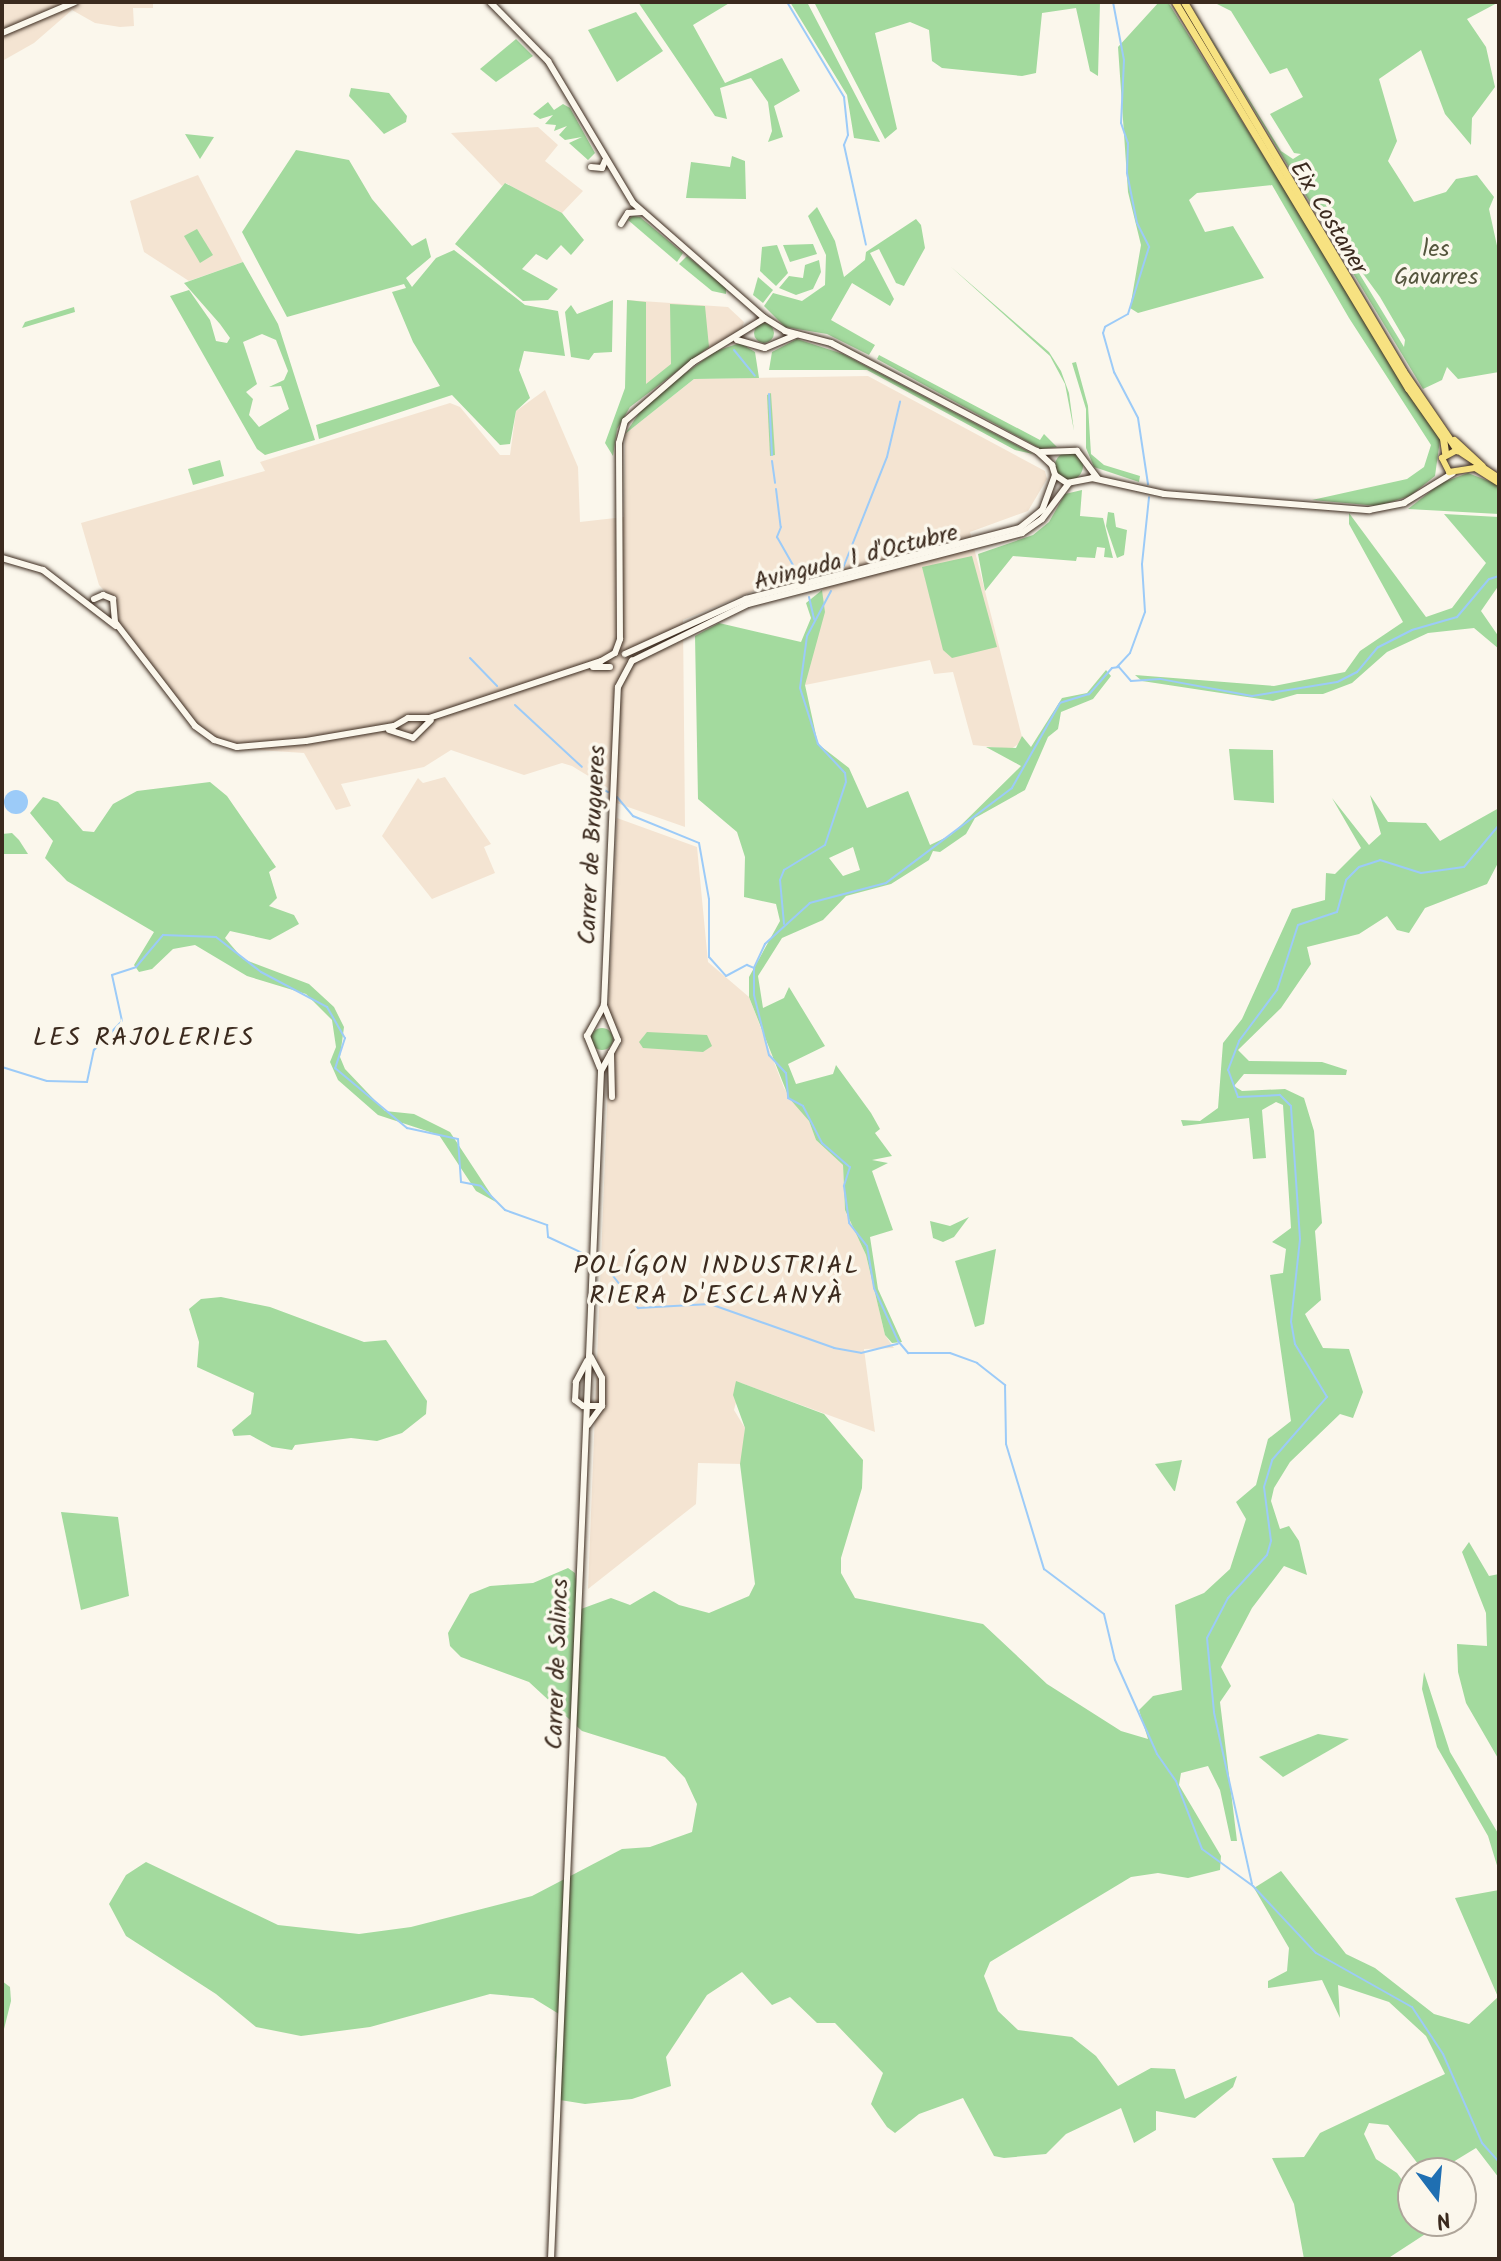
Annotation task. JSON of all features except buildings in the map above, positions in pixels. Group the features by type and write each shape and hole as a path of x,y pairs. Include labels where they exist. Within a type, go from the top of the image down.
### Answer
{"highway":[{"name":"Eix Costaner","path":"1175,2 1400,376 1443,438 1445,453"},
{"name":"Eix Costaner","path":"1184,2 1403,371 1457,450"},
{"path":"1444,430 1482,466"}],"main road":[{"path":"2,33 75,2"},
{"path":"490,2 548,61 623,192 754,305 765,318 777,326 831,343 1037,451 1052,465 1055,475 1069,483 1100,480 1164,494 1266,505 1369,510 1400,505 1438,480 1462,469 1475,468 1499,480"},
{"path":"591,167 602,168 605,160"},
{"path":"621,224 631,211 645,214"},
{"path":"627,668 620,639 618,454 625,421 693,362 765,318"},
{"path":"776,341 777,326"},
{"path":"750,329 753,342"},
{"path":"733,340 753,342 765,348 776,341 800,334"},
{"path":"1438,480 1445,453 1457,450 1465,459 1482,466 1499,480"},
{"path":"1037,451 1058,454 1077,451 1100,480"},
{"path":"1052,465 1058,454"},
{"path":"1462,469 1465,459"},
{"path":"1442,464 1453,473"},
{"path":"1077,481 1086,466"},
{"name":"Avinguda 1 d'Octubre","path":"856,574 1020,528 1042,510 1055,475"},
{"name":"Avinguda 1 d'Octubre","path":"637,652 733,603 1022,533 1042,519 1069,483"},
{"path":"2,557 40,566 94,599 111,597 113,614 179,706 214,740 259,747 401,723 612,655 637,652"},
{"path":"2,557 43,570 105,619 190,724 218,745 254,751 392,730 413,738 429,721 595,666 627,668"},
{"name":"Avinguda 1 d'Octubre","path":"637,652 769,598 824,581"},
{"path":"91,608 94,599"},
{"path":"105,619 113,614"},
{"path":"618,687 611,669 612,655 620,639"},
{"path":"618,687 637,652"},
{"name":"Carrer de Brugueres","path":"610,1025 604,1005 618,687"},
{"path":"416,719 420,730"},
{"path":"401,723 402,734"},
{"name":"Carrer de Brugueres","path":"596,1024 604,1005"},
{"path":"596,1024 610,1025 618,1037 601,1071 587,1036 596,1024"},
{"path":"593,1050 609,1052"},
{"path":"609,1052 612,1097"},
{"name":"Carrer de Salincs","path":"551,2259 601,1071"},
{"path":"589,1354 602,1378 602,1406 598,1416 586,1426 575,1400 576,1382 589,1354"},
{"path":"576,1382 602,1378"},
{"path":"575,1400 587,1406 602,1406"}],"shaded area":[{"path":"2,2 153,2 153,8 133,8 134,26 120,27 95,23 72,10 34,43 4,60"},
{"path":"538,127 558,145 545,161 583,191 561,214 506,183 502,186 451,133"},
{"path":"198,175 243,262 189,281 144,252 130,201"},
{"path":"627,300 728,307 744,322 742,328 641,392"},
{"path":"868,376 1045,471 1047,479 1028,511 970,532 1023,741 1011,749 973,745 953,672 934,674 930,660 805,685 804,659 827,573 768,585 683,620 685,827 608,800 608,788 572,766 562,763 524,775 451,750 424,767 341,784 351,806 336,810 304,753 229,748 202,734 116,621 117,604 99,585 81,523 265,471 260,462 450,403 460,407 500,455 510,455 516,411 545,390 578,467 580,522 624,517 625,434 694,379"},
{"path":"445,777 491,844 484,847 495,873 432,899 382,836 418,778 423,783"},
{"path":"617,818 697,847 708,962 749,997 784,1088 809,1121 816,1140 843,1165 845,1210 866,1255 885,1335 894,1348 864,1349 875,1432 741,1383 734,1410 745,1428 743,1464 698,1463 696,1504 588,1589 609,1057 621,1046 620,1032 608,1014"}],"green space":[{"path":"638,2 731,2 693,25 725,83 782,58 800,91 774,106 783,137 768,142 772,131 768,102 751,78 720,88 727,119 715,116"},
{"path":"790,2 807,2 880,142 854,138 847,95"},
{"path":"814,2 1100,2 1098,76 1090,71 1076,8 1042,13 1036,73 1022,76 942,68 932,61 929,30 910,22 875,33 897,129 885,139"},
{"path":"1159,2 1168,2 1440,440 1435,476 1410,496 1378,506 1312,500 1407,479 1424,467 1431,445 1349,318 1272,185 1197,193 1189,200 1205,232 1233,226 1264,278 1138,313 1130,308 1141,245 1128,192 1118,47"},
{"name":"les Gavarres","path":"1189,2 1281,151 1293,159 1301,154 1294,153 1270,114 1303,97 1287,68 1270,74 1231,11 1213,2 1499,2 1467,19 1486,47 1495,87 1472,118 1471,145 1445,114 1421,50 1379,79 1397,141 1388,161 1414,202 1446,192 1456,179 1477,175 1494,197 1489,209 1499,255 1499,372 1458,379 1447,367 1442,380 1423,389","holes":["1340,242 1380,297 1405,340 1404,347"]},
{"path":"636,12 663,51 617,82 588,30"},
{"path":"516,39 533,56 496,82 480,69"},
{"path":"351,88 389,93 407,116 406,122 384,134 349,96"},
{"path":"548,102 554,110 563,104 570,108 595,153 588,160 569,143 582,137 565,140 559,135 567,126 554,131 556,125 545,124 553,115 540,119 533,114"},
{"path":"185,134 214,137 200,159"},
{"path":"296,150 349,160 372,199 412,246 426,238 431,257 406,278 412,287 436,258 454,250 525,305 558,311 565,356 524,351 519,370 530,398 516,411 510,444 500,445 452,395 319,439 316,425 440,386 413,342 392,292 406,288 404,284 287,317 242,232"},
{"path":"732,156 745,161 746,199 686,198 691,162 730,167"},
{"path":"505,183 562,213 584,240 571,255 561,245 547,260 536,254 522,269 558,289 548,300 523,301 455,244"},
{"path":"817,207 835,241 844,277 865,260 866,252 916,219 921,225 925,248 904,286 896,283 879,249 870,253 894,299 890,306 852,283 831,320 875,345 869,355 827,334 785,327 764,306 773,293 802,301 825,285 826,255 808,216"},
{"path":"633,216 640,217 683,253 677,262 628,220"},
{"path":"197,229 213,255 200,263 184,236"},
{"path":"813,244 817,254 790,262 783,245"},
{"path":"777,245 788,273 776,286 760,271 762,247"},
{"path":"687,256 726,288 726,294 712,291 679,264"},
{"path":"819,260 821,272 813,289 796,295 779,288 789,276 803,278 805,265"},
{"path":"243,262 278,324 315,440 265,455 257,449 170,296 189,290 210,320 216,341 227,343 230,338 184,283","holes":["262,334 276,340 288,371 284,380 269,387 281,386 289,409 259,427 249,415 253,399 246,392 257,384 243,342"]},
{"path":"950,266 1049,352 1061,371 1069,393 1074,431 1065,384 1050,356"},
{"path":"758,277 773,290 763,303 753,295"},
{"path":"613,300 612,352 594,353 589,360 571,357 565,312 571,305 577,314"},
{"path":"627,300 646,302 646,384 671,364 670,304 705,306 709,347 630,407 617,429 613,456 605,443 625,388"},
{"path":"74,307 75,312 22,328 25,322"},
{"path":"764,323 771,326 774,333 771,340 764,343 757,340 754,333 757,326"},
{"path":"797,339 843,354 1033,454 1015,450 867,370 769,370 772,352"},
{"path":"740,343 755,352 759,378 694,379 625,434 647,401 716,351"},
{"path":"879,355 1040,440 1044,434 1057,447 1041,449 877,359"},
{"path":"1076,362 1088,406 1091,454 1104,465 1140,476 1139,482 1094,467 1086,448 1086,409 1072,363"},
{"path":"771,393 775,455 770,456 767,395"},
{"path":"1069,452 1079,456 1083,466 1079,476 1069,480 1059,476 1055,466 1059,456"},
{"path":"220,460 224,476 193,485 188,469"},
{"path":"1468,473 1499,485 1499,514 1408,509 1441,483"},
{"path":"1082,490 1080,516 1103,518 1113,558 1104,557 1105,548 1097,547 1095,558 1077,557 1076,561 1013,556 985,591 978,554 1033,535 1049,522 1065,494"},
{"path":"1108,512 1114,513 1116,527 1127,530 1124,555 1117,558 1106,526"},
{"path":"1349,513 1426,617 1452,608 1486,563 1444,514 1499,517 1499,585 1481,611 1499,637 1499,649 1474,628 1428,633 1387,652 1352,683 1323,694 1297,694 1273,701 1142,681 1135,675 1274,686 1345,672 1360,651 1403,622 1349,524"},
{"path":"972,556 997,647 952,658 943,650 922,567"},
{"path":"822,590 825,612 805,685 818,744 849,768 867,808 908,791 930,845 951,835 1021,766 986,747 1016,748 1022,736 1031,747 1062,698 1087,693 1106,670 1111,676 1093,699 1061,712 1058,729 1048,737 1025,790 975,818 966,834 940,852 933,851 929,860 891,884 846,896 823,920 782,938 758,976 763,1008 784,998 789,987 825,1046 788,1064 796,1084 833,1074 836,1065 871,1113 880,1129 875,1133 892,1156 872,1160 888,1163 872,1171 893,1230 870,1237 878,1289 902,1342 892,1343 885,1335 866,1255 845,1210 843,1165 816,1140 809,1121 789,1098 749,997 749,977 780,921 776,904 744,897 745,857 737,832 698,799 695,636 719,623 801,642 811,618 806,603","holes":["853,847 860,870 843,876 829,858"]},
{"path":"1229,749 1273,750 1274,803 1234,800"},
{"path":"210,782 227,796 276,867 269,872 277,898 269,906 294,915 299,924 270,940 230,931 225,938 243,959 309,984 334,1007 344,1027 340,1057 345,1069 385,1111 414,1114 450,1132 496,1202 476,1191 439,1135 378,1115 338,1080 330,1062 336,1047 332,1020 306,994 247,976 195,945 173,949 152,969 139,972 134,965 154,932 67,881 45,858 53,841 30,813 43,797 58,802 83,831 94,832 113,804 137,791"},
{"path":"1370,795 1388,822 1426,823 1440,841 1499,808 1499,861 1487,884 1425,908 1409,933 1397,930 1387,916 1359,934 1307,947 1311,964 1281,1008 1238,1050 1249,1061 1322,1062 1347,1070 1346,1075 1244,1074 1234,1086 1242,1091 1285,1089 1304,1098 1314,1131 1322,1223 1315,1231 1321,1300 1305,1314 1323,1348 1349,1349 1363,1392 1353,1418 1340,1414 1290,1462 1274,1488 1271,1501 1280,1529 1289,1526 1299,1541 1307,1575 1284,1566 1252,1608 1221,1667 1231,1686 1220,1702 1237,1841 1231,1841 1220,1790 1208,1766 1181,1773 1179,1785 1221,1856 1220,1870 1188,1878 1158,1873 1131,1877 990,1962 984,1976 998,2011 1018,2030 1072,2037 1096,2056 1118,2086 1151,2068 1175,2069 1185,2099 1237,2076 1233,2087 1195,2118 1156,2111 1156,2130 1134,2143 1121,2108 1066,2134 1046,2154 994,2156 963,2098 919,2114 895,2133 871,2104 883,2073 835,2023 817,2023 790,1997 772,2005 742,1972 707,1995 666,2057 671,2086 632,2099 585,2104 560,2100 555,2057 559,2014 533,1998 490,1994 370,2027 301,2036 256,2027 216,1994 126,1936 109,1904 126,1875 146,1862 278,1925 359,1934 411,1927 532,1896 622,1849 650,1847 692,1832 697,1804 685,1778 665,1757 582,1731 529,1682 461,1657 450,1646 448,1633 470,1594 490,1586 533,1583 568,1568 575,1573 581,1609 611,1598 630,1605 654,1591 679,1605 709,1613 749,1596 755,1584 740,1464 745,1428 733,1395 736,1381 824,1414 863,1460 862,1488 841,1558 841,1573 855,1598 983,1624 1047,1684 1121,1731 1148,1739 1139,1710 1153,1696 1182,1690 1175,1605 1204,1593 1230,1569 1246,1519 1236,1502 1256,1485 1268,1439 1291,1421 1270,1275 1283,1273 1286,1249 1272,1242 1291,1228 1283,1105 1276,1102 1262,1110 1266,1158 1253,1159 1249,1118 1183,1126 1181,1120 1200,1121 1218,1108 1223,1043 1242,1019 1292,909 1325,900 1326,873 1335,874 1361,848 1332,798 1369,845 1381,834"},
{"path":"12,833 28,854 2,854 2,834"},
{"path":"602,1028 610,1031 613,1039 610,1047 602,1050 594,1047 591,1039 594,1031"},
{"path":"647,1032 707,1035 712,1046 703,1052 643,1048 639,1042"},
{"path":"969,1217 954,1237 943,1242 933,1238 930,1221 950,1226"},
{"path":"996,1249 984,1324 975,1327 955,1261"},
{"path":"221,1297 270,1307 364,1342 386,1340 427,1401 426,1414 402,1433 377,1441 351,1438 295,1445 292,1450 272,1447 250,1435 234,1436 232,1430 251,1414 254,1393 197,1367 199,1342 189,1309 201,1299"},
{"path":"1182,1460 1175,1491 1174,1491 1155,1464"},
{"path":"61,1512 118,1517 129,1596 81,1610"},
{"path":"1469,1542 1489,1576 1499,1574 1499,1760 1466,1703 1458,1672 1457,1644 1487,1646 1486,1613 1462,1552"},
{"path":"1424,1672 1450,1752 1499,1835 1499,1872 1488,1836 1437,1747 1422,1689"},
{"path":"1318,1734 1349,1739 1283,1777 1259,1757"},
{"path":"1281,1871 1346,1954 1375,1968 1434,2014 1469,2024 1498,1997 1455,1898 1499,1890 1499,2178 1476,2148 1461,2157 1413,2157 1388,2125 1369,2123 1364,2134 1376,2159 1397,2173 1397,2237 1421,2237 1387,2259 1304,2259 1294,2204 1272,2158 1304,2157 1320,2133 1445,2074 1426,2036 1389,2002 1338,1985 1340,2018 1322,1980 1268,1988 1268,1981 1287,1971 1289,1948 1254,1888"},
{"path":"2,1981 10,1987 11,2001 2,2037"}],"water":[{"path":"16,790 27,797 28,802 21,813 16,814 5,807 4,802 11,791"}],"waterway":[{"path":"787,2 844,97 848,135 844,145 866,245"},
{"path":"1113,2 1124,60 1121,123 1128,143 1127,173 1137,223 1149,247 1128,314 1105,327 1103,333 1114,372 1138,418 1148,484"},
{"path":"734,350 755,376"},
{"path":"769,394 772,455"},
{"path":"843,568 887,457 900,402"},
{"path":"772,461 775,483"},
{"path":"776,489 781,527 777,537 801,579"},
{"path":"1117,667 1130,653 1145,612 1142,564 1149,497"},
{"path":"1499,576 1489,579 1457,617 1412,630 1378,647 1357,672 1337,682 1252,696 1160,679 1131,681 1119,667 1112,668 1089,694 1060,703 1012,788 886,883 810,903 765,944 754,968 754,995 769,1055 786,1073 788,1098 803,1106 822,1143 850,1167 844,1186 849,1223 867,1246 874,1288 898,1341 908,1353 950,1353 977,1363 1005,1385 1006,1444 1044,1569 1104,1614 1115,1660 1157,1754 1176,1781 1202,1849 1253,1886 1316,1953 1412,2007 1443,2054 1482,2143 1499,2162"},
{"path":"784,924 780,880 784,870 825,845 846,782 845,773 818,744 800,688 807,636 831,591"},
{"path":"809,597 814,619"},
{"path":"470,658 497,686"},
{"path":"515,705 582,767"},
{"path":"595,785 608,792"},
{"path":"617,797 633,816 699,843 709,899 709,957 726,976 747,965 754,968"},
{"path":"1252,1884 1214,1712 1207,1638 1228,1598 1267,1555 1271,1541 1264,1487 1272,1460 1327,1397 1295,1344 1291,1322 1300,1239 1291,1106 1280,1095 1238,1097 1228,1070 1239,1041 1277,990 1298,925 1337,912 1346,880 1359,867 1380,860 1421,873 1464,867 1499,825"},
{"path":"2,1067 47,1081 87,1082 94,1050 122,1021 112,975 136,967 163,935 216,937 261,972 327,1007 345,1038 335,1068 407,1128 458,1139 461,1182 481,1186 505,1210 547,1225 548,1237 584,1254"},
{"path":"610,1272 638,1308 710,1304 834,1348 861,1353 898,1344"}],"district":[{"name":"LES RAJOLERIES","path":"144,1039"},
{"name":"POLÍGON INDUSTRIAL RIERA D'ESCLANYÀ","path":"717,1282"}]}
